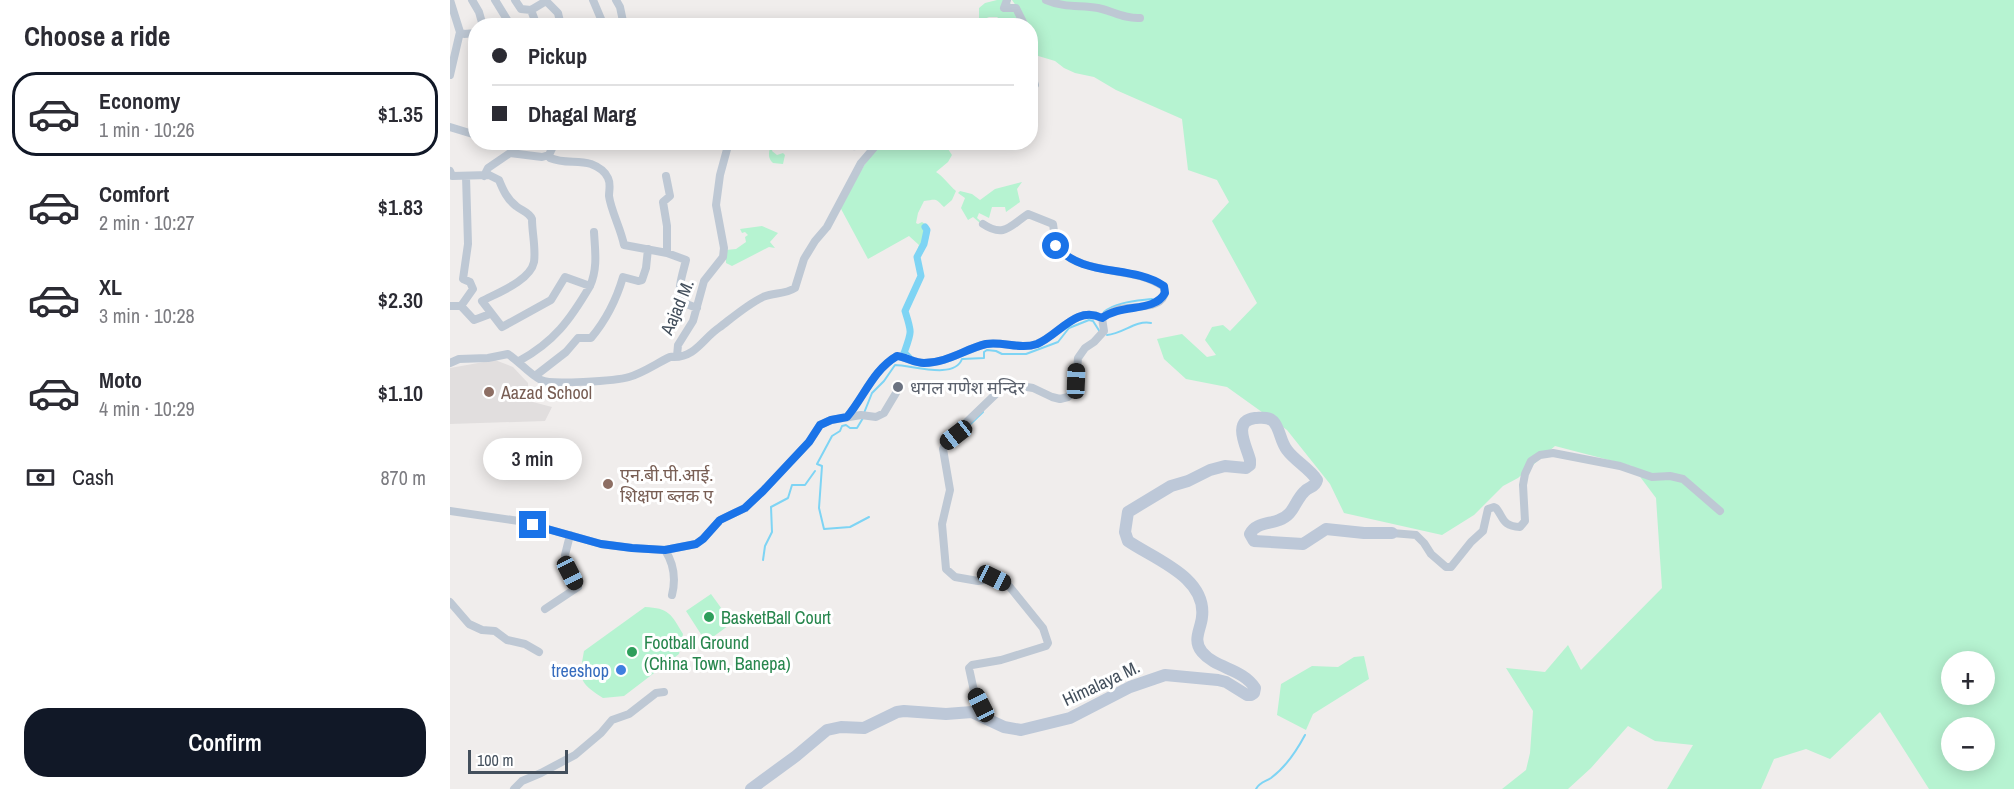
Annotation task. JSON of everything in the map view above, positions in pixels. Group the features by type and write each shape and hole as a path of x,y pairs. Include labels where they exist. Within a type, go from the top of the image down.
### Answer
{"street":[{"path":"450,0 459,32 450,75"},
{"path":"472,0 481,18"},
{"path":"495,0 506,18"},
{"path":"515,0 521,9 531,10 546,1 558,13 559,18"},
{"path":"593,0 600,18"},
{"path":"616,0 622,18"},
{"path":"1006,0 1004,8 1016,8 1021,18"},
{"path":"1046,0 1059,5 1098,8 1130,19 1140,18"},
{"path":"531,10 534,18"},
{"path":"459,32 468,34"},
{"path":"450,127 468,133"},
{"path":"483,176 488,168 510,153 542,157 549,155 551,150"},
{"name":"Aajad M.","path":"535,376 543,382 621,380 670,357 677,356 678,345 693,321 704,281 723,257 724,248 716,205 720,175 727,150"},
{"path":"670,357 693,352 715,330 763,297 786,294 795,288 800,267 815,241 827,227 861,163 872,150"},
{"path":"549,155 550,158 561,163 576,162 599,167 608,176 611,208 624,245 667,253 686,260 680,286 681,302 697,308"},
{"path":"450,171 452,176 489,175 499,180 510,201 530,214 534,260 532,267 520,280 482,301 502,327 551,300 565,278 590,286"},
{"path":"461,306 472,289 470,282 463,279 468,237 466,176"},
{"path":"666,176 670,196 663,202 667,226 667,253"},
{"path":"983,224 993,231 1006,230 1028,214 1035,216 1053,224 1056,246 1071,260 1095,268 1150,278 1164,286 1165,293 1162,300 1151,306 1117,310 1102,318"},
{"path":"519,361 554,338 590,286 594,277 596,255 594,232"},
{"path":"450,363 459,359 488,358 508,354 535,376 566,352 578,338 591,338 603,324 615,303 623,277 642,280 648,249"},
{"path":"450,306 461,306 474,320 490,314"},
{"path":"847,417 874,376 887,362 897,356 922,363 940,361 986,344 1034,345 1047,339 1077,316 1094,314 1102,318"},
{"path":"988,719 974,691 969,668 972,665 1001,660 1048,643 1043,627 1009,586 994,578 978,581 955,578 946,569 942,524 950,490 943,449 946,442 1000,390 1015,385 1033,388 1052,398 1068,397 1076,381 1078,358 1085,348 1104,331 1102,318"},
{"path":"450,511 519,521 601,544 665,550 696,544 720,520 745,508 763,491 809,442 820,425 831,420 861,415 876,417 884,413 896,393"},
{"name":"Himalaya M.","path":"751,789 819,736 833,728 864,728 897,712 946,714 972,712 1013,730 1030,729 1076,715 1130,687 1165,675 1218,680 1226,682 1247,695 1254,693 1252,684 1245,677 1208,657 1199,647 1197,634 1203,615 1202,606 1190,584 1179,573 1128,541 1125,532 1128,512 1171,486 1188,482 1218,467 1242,468 1250,465 1241,429 1243,422 1248,419 1265,417 1274,422 1287,451 1314,476 1317,483 1304,492 1294,509 1285,518 1252,530 1250,534 1254,541 1302,544 1326,529 1392,533"},
{"path":"1392,533 1416,535 1436,560 1446,567 1451,567 1483,531 1488,509 1496,507 1500,516 1512,527 1520,527 1524,524 1525,474 1531,461 1540,455 1553,453 1620,466 1652,477 1670,476 1683,479 1720,511"},
{"path":"545,609 578,587 570,573 565,555 570,535"},
{"path":"665,550 672,561 674,585 672,595"},
{"path":"450,602 469,624 483,630 495,631 507,640 525,644 539,652"},
{"path":"514,789 522,781 575,755 601,733 612,720 629,714 656,693 664,692"}],"shaded area":[{"name":"Aazad School","path":"495,360 513,367 528,383 529,401 552,407 545,421 450,424 450,368"}],"green space":[{"path":"1007,0 1015,8 1020,18 979,18 979,8 985,3"},
{"path":"1012,0 2014,0 2014,789 1929,789 1880,712 1830,759 1806,749 1774,759 1761,789 1667,789 1693,745 1655,741 1628,726 1591,768 1568,789 1502,789 1526,770 1530,753 1533,711 1506,668 1545,672 1568,645 1581,670 1662,588 1656,498 1632,466 1555,446 1518,478 1503,486 1474,515 1442,535 1344,513 1330,484 1287,430 1227,387 1186,379 1164,359 1157,339 1182,334 1207,357 1216,355 1205,340 1212,327 1223,325 1230,331 1257,303 1212,221 1229,202 1217,180 1188,170 1182,119 1116,90 1094,77 1064,68 1055,61 1038,56 1038,18 1024,18"},
{"path":"772,150 777,155 783,153 785,155 783,164 773,163 769,153"},
{"path":"876,150 949,150 952,155 948,162 936,172 956,191 952,200 944,207 935,200 924,201 918,213 916,223 922,222 928,226 929,230 928,241 920,253 922,275 919,275 916,263 919,245 909,236 868,259 840,207 864,165"},
{"path":"1022,182 1017,189 1020,202 1006,212 1005,207 992,207 989,218 979,213 977,218 984,224 973,217 968,220 961,208 965,198 958,193 960,191 972,194 980,200 995,189"},
{"path":"762,226 778,233 770,242 775,248 769,247 732,266 726,263 726,250 736,249 746,242 745,237 748,235 745,232 742,233 740,229"},
{"name":"BasketBall Court","path":"711,594 732,623 706,642 686,611"},
{"name":"Football Ground (China Town, Banepa)","path":"645,607 664,611 675,621 683,634 679,654 624,696 603,698 589,688 582,679 584,651"},
{"path":"1364,656 1369,679 1313,714 1306,730 1277,715 1281,684 1312,666 1338,667 1354,657"}],"waterway":[{"path":"904,353 910,332 905,311 921,276 917,257 924,244 927,230 925,227"},
{"path":"1104,312 1120,304 1152,299"},
{"path":"864,413 872,393 895,365 942,370 951,369 962,359 984,358 984,352 987,350 1002,354 1026,354 1058,342 1069,328 1089,320 1093,321 1100,332"},
{"path":"1107,335 1140,323 1151,323"},
{"path":"904,353 907,352 911,356"},
{"path":"959,435 983,412"},
{"path":"817,464 832,436 840,431 842,426 857,428 863,418"},
{"path":"817,464 822,466 819,508 824,529 850,527 869,517"},
{"path":"763,560 765,546 772,532 771,507 788,498 792,485 805,485 815,471"},
{"path":"1256,789 1282,769 1305,735"}],"place":[{"name":"धगल गणेश मन्दिर","path":"898,387"},
{"name":"Aazad School","path":"489,392"},
{"name":"एन.बी.पी.आई. शिक्षण ब्लक ए","path":"608,484"},
{"name":"BasketBall Court","path":"709,617"},
{"name":"Football Ground (China Town, Banepa)","path":"632,652"},
{"name":"treeshop","path":"621,670"}],"route":[{"path":"533,525 601,544 632,548 665,550 696,544 720,520 745,508 763,491 809,442 820,425 847,417 874,376 887,362 897,356 922,363 940,361 986,344 1034,345 1047,339 1077,316 1094,314 1102,318 1117,310 1151,306 1162,300 1165,293 1164,286 1150,278 1095,268 1071,260 1056,246"}]}
